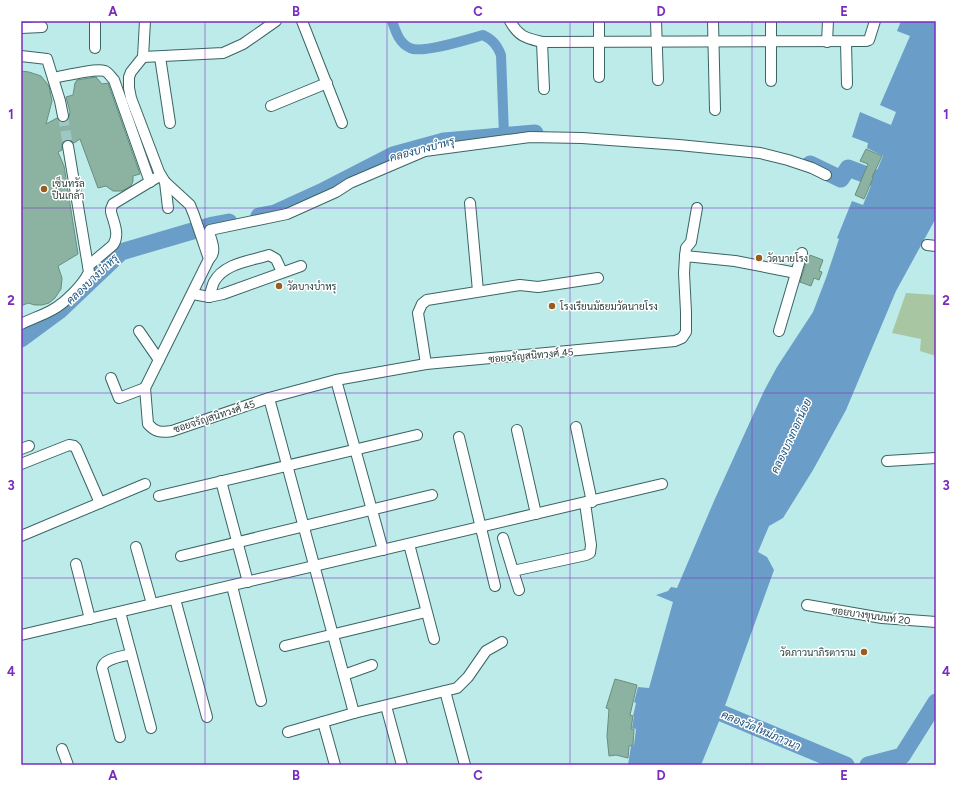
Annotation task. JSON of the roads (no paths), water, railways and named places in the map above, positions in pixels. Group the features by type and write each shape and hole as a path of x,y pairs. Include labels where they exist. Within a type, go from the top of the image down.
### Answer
{"street":[{"path":"95,21 95,48"},
{"path":"145,21 143,57 131,72 129,77 131,98 163,178 168,208"},
{"path":"143,57 223,53 242,44 276,21"},
{"path":"302,21 342,123"},
{"path":"510,21 515,30 525,38 542,42 866,41 870,40 875,21"},
{"path":"599,21 599,78"},
{"path":"656,21 658,80"},
{"path":"713,21 715,110"},
{"path":"771,21 771,81"},
{"path":"827,42 828,21"},
{"path":"21,28 42,27"},
{"path":"542,42 544,89"},
{"path":"846,42 847,84"},
{"path":"21,56 47,59 60,101 62,116"},
{"path":"160,57 170,123"},
{"path":"53,78 91,71 105,71 110,74 114,80 150,182"},
{"path":"271,106 327,83"},
{"path":"111,378 119,398 145,388 193,294 209,258 213,255 213,246 209,232 210,230 287,214 336,192 350,183 425,152 485,142 530,137 582,138 760,153 788,160 826,175"},
{"path":"21,324 60,305 89,272 68,146"},
{"path":"88,266 113,245 116,240 117,235 111,212 113,204 150,182 163,178"},
{"path":"163,178 190,205 209,258"},
{"path":"470,203 478,291"},
{"path":"697,208 691,242 686,248 685,256 735,260 796,273"},
{"path":"779,332 802,253"},
{"path":"210,297 214,282 220,274 226,269 234,266 269,256 276,259 282,272"},
{"name":"ซอยจรัญสนิทวงศ์ 45","path":"145,388 148,424 157,432 163,433 270,398 336,380 426,364 675,341 682,338 686,332 684,273 685,256"},
{"path":"193,294 210,297 223,294 301,266"},
{"path":"426,364 418,313 422,304 427,300 520,285 538,287 598,278"},
{"path":"138,331 159,360"},
{"path":"336,380 383,550"},
{"path":"270,398 354,713"},
{"path":"513,571 580,557 590,553 591,545 588,503 576,427"},
{"path":"517,430 536,514"},
{"path":"159,496 417,435"},
{"path":"459,437 495,586"},
{"path":"21,464 69,445 74,446 100,503"},
{"path":"887,461 936,458"},
{"path":"222,481 248,582"},
{"path":"21,536 145,484"},
{"path":"21,635 588,503 662,484"},
{"path":"181,556 432,495"},
{"path":"503,538 519,590"},
{"path":"409,544 434,638"},
{"path":"136,547 152,604"},
{"path":"76,564 90,619"},
{"path":"232,586 261,701"},
{"path":"175,599 207,717"},
{"name":"ซอยบางขุนนนท์ 20","path":"807,605 882,618 936,622"},
{"path":"120,612 151,728"},
{"path":"285,646 426,612"},
{"path":"288,732 354,713 457,688 486,651 502,642"},
{"path":"120,737 102,665 106,661 131,654"},
{"path":"344,675 372,665"},
{"path":"445,691 465,765"},
{"path":"386,706 402,765"},
{"path":"323,722 335,765"},
{"path":"62,749 68,765"}],"water":[{"name":"คลองบางกอกน้อย","path":"901,21 936,21 936,218 896,291 846,410 813,470 783,518 769,526 758,552 767,557 774,570 722,714 701,765 628,765 631,746 634,745 636,729 632,728 636,703 634,702 638,687 649,688 673,602 656,595 668,591 671,587 677,588 714,501 764,391 777,367 813,312 839,239 837,238 852,201 863,205 874,178 870,176 873,168 877,170 883,156 867,148 868,143 852,137 860,112 891,125 896,112 880,105 910,36 897,31"}],"waterway":[{"path":"392,21 398,37 406,46 410,48 435,48 483,35 494,43 501,55 504,135"},
{"name":"คลองบางบำหรุ","path":"259,216 275,213 321,192 393,155 444,141 535,133"},
{"name":"คลองบางบำหรุ","path":"810,164 841,179 848,168 885,182"},
{"name":"คลองบางบำหรุ","path":"21,339 59,311 121,252 213,225 229,222"},
{"name":"คลองวัดใหม่ภาวนา","path":"868,765 902,756 936,702"},
{"name":"คลองวัดใหม่ภาวนา","path":"702,705 846,765"}],"tunnel":[{"path":"63,116 68,146"}],"place":[{"name":"เซ็นทรัล ปิ่นเกล้า","path":"44,189"},
{"name":"วัดนายโรง","path":"759,258"},
{"name":"วัดบางบำหรุ","path":"279,286"},
{"name":"โรงเรียนมัธยมวัดนายโรง","path":"552,306"},
{"name":"วัดภาวนาภิรตาราม","path":"864,652"}]}
